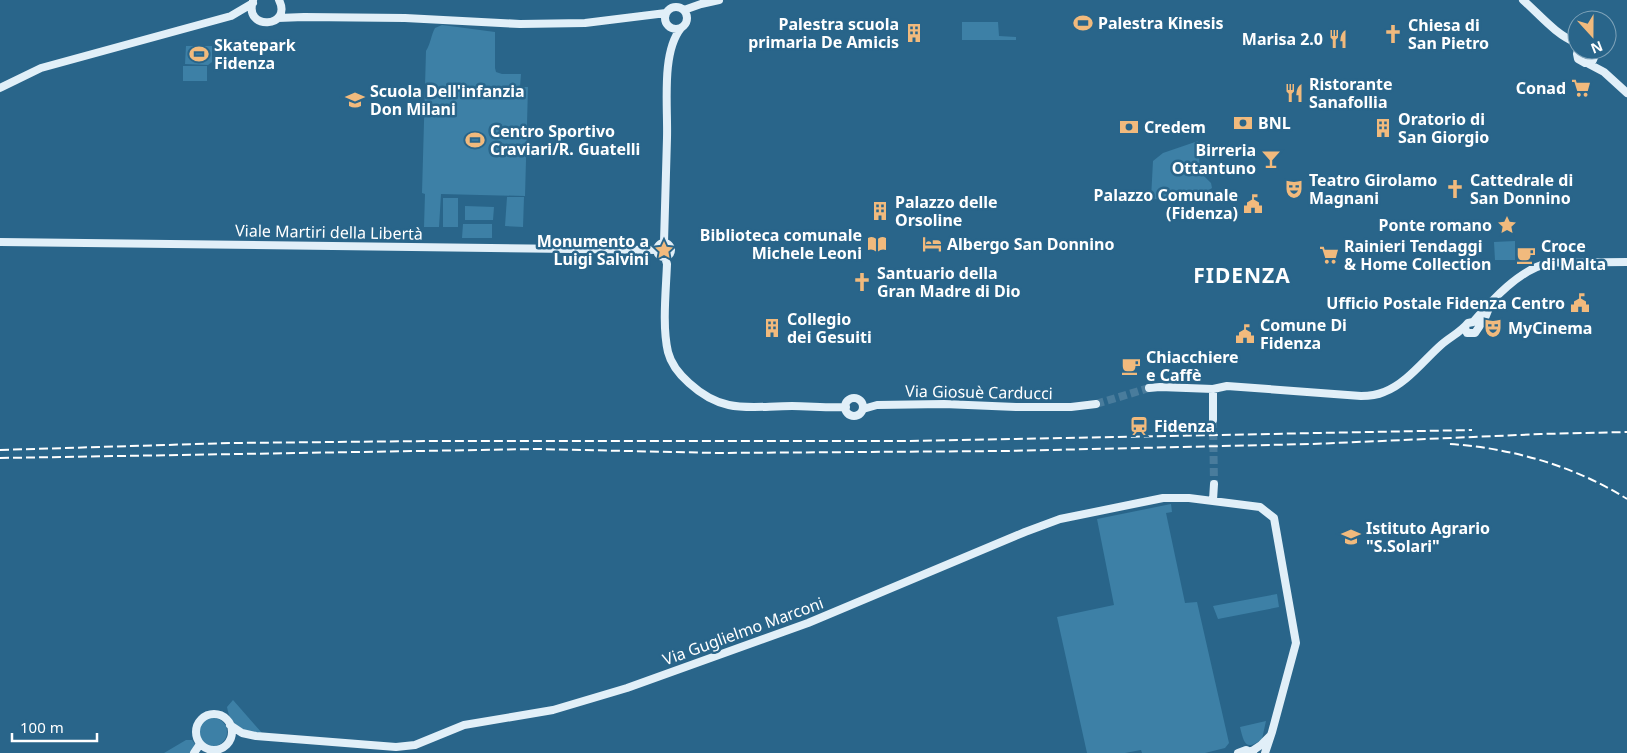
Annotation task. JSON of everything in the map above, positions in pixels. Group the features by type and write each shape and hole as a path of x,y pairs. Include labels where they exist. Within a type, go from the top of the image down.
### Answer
{"street":[{"path":"1523,0 1567,37"},
{"path":"253,1 254,16 264,23 272,22 278,18 282,10 281,2"},
{"path":"231,16 253,1"},
{"path":"684,10 715,1"},
{"path":"672,46 677,33 686,23 687,19 694,12 715,1"},
{"path":"281,2 286,10 304,17"},
{"path":"665,17 673,7 679,7 684,10 687,19"},
{"path":"0,88 41,68 231,16 254,16"},
{"path":"278,18 405,18 520,24 584,23 645,16 665,17"},
{"path":"664,242 668,82 672,46 672,28 665,17"},
{"path":"672,28 681,28"},
{"path":"1580,60 1604,72 1627,93"},
{"path":"1587,63 1593,60"},
{"path":"1598,60 1604,72"},
{"name":"Viale Martiri della Libertà","path":"0,242 657,250"},
{"path":"664,242 659,245 657,250 659,254 665,257 667,264 665,333 668,352 681,376 702,395 739,407 846,407"},
{"path":"664,242 670,245 672,251 665,257"},
{"path":"1149,388 1214,388 1227,386 1372,396 1385,392 1407,377 1441,345 1467,331 1468,323 1475,325 1485,318 1491,302 1526,271 1550,263 1627,262"},
{"path":"1213,420 1214,388"},
{"path":"856,398 861,401 863,409 860,414 854,416 849,414 846,407 849,400 856,398"},
{"name":"Via Giosuè Carducci","path":"863,409 877,405 944,404 1071,407 1096,404"},
{"path":"1213,500 1214,484"},
{"name":"Via Guglielmo Marconi","path":"230,725 242,733 256,736 396,748 415,745 464,725 553,710 651,679 808,623 1060,519 1163,498 1213,500 1260,507 1271,514 1276,526 1296,643 1265,753"},
{"path":"212,714 220,715 227,720 232,735 227,744 212,752 204,748 196,734 198,723 205,716 212,714"},
{"path":"1238,753 1244,751 1253,752 1272,732"},
{"name":"Via Guglielmo Marconi","path":"227,744 240,738 256,736"},
{"path":"194,753 200,744"}],"shaded area":[{"path":"962,22 998,22 999,36 1016,37 1016,40 962,40"},
{"name":"Centro Sportivo Craviari/R. Guatelli","path":"442,25 495,32 496,72 502,74 521,74 520,87 528,87 525,196 441,194 439,227 424,227 425,194 422,193 426,51 435,28"},
{"name":"Skatepark Fidenza","path":"186,46 212,46 212,62 208,65 185,64"},
{"path":"183,66 207,66 207,81 183,81"},
{"path":"1198,141 1200,172 1211,183 1212,188 1195,200 1151,199 1153,161 1163,153"},
{"path":"507,197 524,197 523,227 505,226"},
{"path":"443,198 458,198 458,227 443,227"},
{"path":"465,206 494,207 493,220 465,220"},
{"path":"463,224 492,224 492,238 462,238"},
{"path":"1515,241 1515,260 1495,260 1494,242"},
{"path":"1171,504 1172,512 1166,513 1185,603 1197,602 1229,743 1225,748 1205,753 1142,753 1141,750 1125,753 1087,753 1057,617 1114,605 1097,519"},
{"path":"1277,594 1279,607 1218,619 1213,606"},
{"path":"233,700 262,733 239,728 231,720 227,707"},
{"path":"213,718 223,722 227,732 223,742 213,746 203,742 199,732 203,722"},
{"path":"1266,721 1262,739 1252,745 1246,744 1240,727"},
{"path":"186,740 192,740 195,744 191,753 164,753"}],"tunnel":[{"path":"1096,404 1149,388"},
{"path":"1213,420 1214,484"}],"railway":[{"path":"0,450 231,443 910,441 1472,430"},
{"path":"0,458 537,449 718,453 1005,451 1312,444 1627,432"},
{"path":"1450,444 1519,454 1542,461 1586,477 1627,499"}],"place":[{"name":"Palestra Kinesis","path":"1083,23"},
{"name":"Palestra scuola primaria De Amicis","path":"914,33"},
{"name":"Chiesa di San Pietro","path":"1393,34"},
{"name":"Marisa 2.0","path":"1338,39"},
{"name":"Skatepark Fidenza","path":"199,54"},
{"name":"Conad","path":"1581,88"},
{"name":"Ristorante Sanafollia","path":"1294,93"},
{"name":"Scuola Dell'infanzia Don Milani","path":"355,100"},
{"name":"BNL","path":"1243,123"},
{"name":"Credem","path":"1129,127"},
{"name":"Oratorio di San Giorgio","path":"1383,128"},
{"name":"Centro Sportivo Craviari/R. Guatelli","path":"475,140"},
{"name":"Birreria Ottantuno","path":"1271,159"},
{"name":"Teatro Girolamo Magnani","path":"1294,189"},
{"name":"Cattedrale di San Donnino","path":"1455,189"},
{"name":"Palazzo Comunale (Fidenza)","path":"1253,204"},
{"name":"Palazzo delle Orsoline","path":"880,211"},
{"name":"Ponte romano","path":"1507,225"},
{"name":"Biblioteca comunale Michele Leoni","path":"877,244"},
{"name":"Albergo San Donnino","path":"932,244"},
{"name":"Monumento a Luigi Salvini","path":"664,250"},
{"name":"Rainieri Tendaggi & Home Collection","path":"1329,255"},
{"name":"Croce di Malta","path":"1526,255"},
{"name":"Santuario della Gran Madre di Dio","path":"862,282"},
{"name":"Ufficio Postale Fidenza Centro","path":"1580,303"},
{"name":"Collegio dei Gesuiti","path":"772,328"},
{"name":"MyCinema","path":"1493,328"},
{"name":"Comune Di Fidenza","path":"1245,334"},
{"name":"Chiacchiere e Caffè","path":"1131,366"},
{"name":"Fidenza","path":"1139,426"},
{"name":"Istituto Agrario \"S.Solari\"","path":"1351,537"}],"district":[{"name":"FIDENZA","path":"1242,275"}]}
